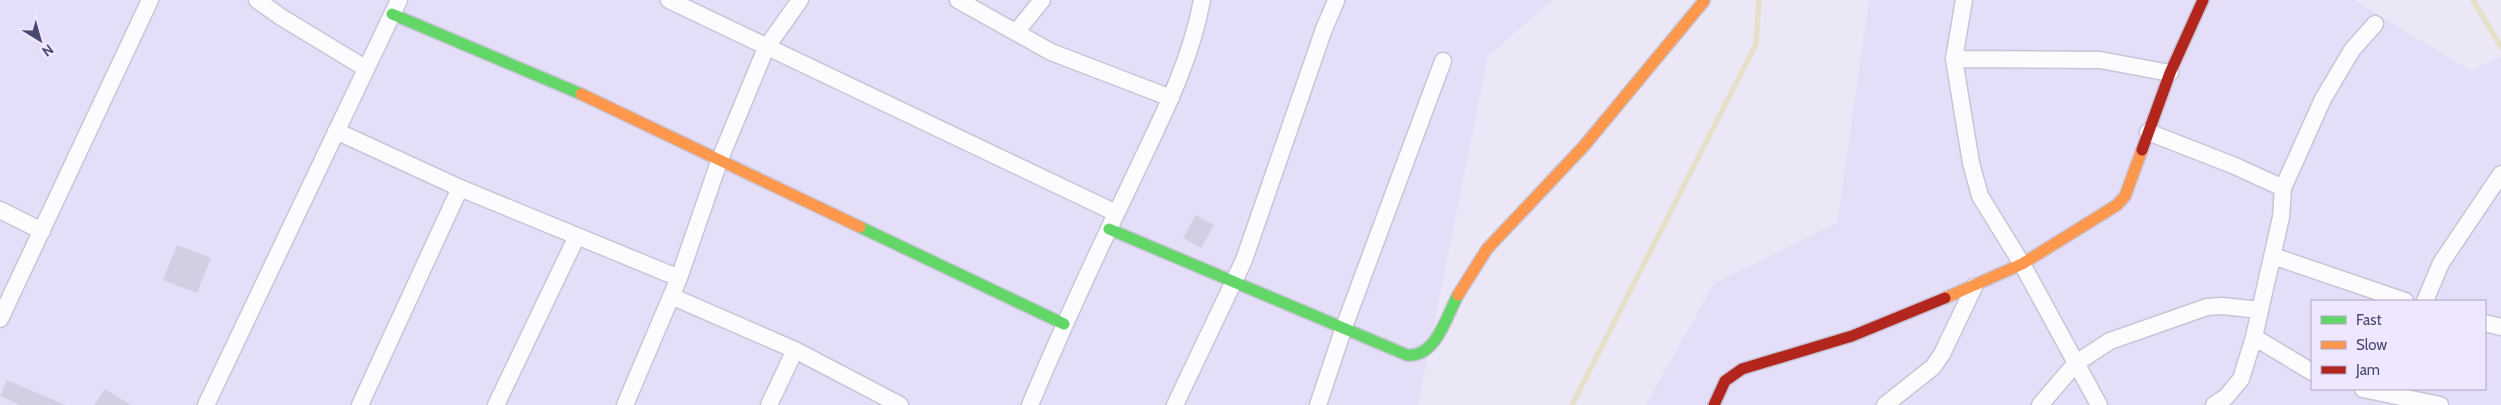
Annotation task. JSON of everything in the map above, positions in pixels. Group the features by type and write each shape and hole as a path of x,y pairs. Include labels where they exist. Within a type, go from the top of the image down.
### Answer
{"street":[{"path":"0,319 150,0"},
{"path":"257,0 281,17 365,68"},
{"path":"669,0 766,48 1116,213"},
{"path":"626,405 679,278 720,159 766,48 800,0"},
{"path":"958,0 1017,31 1051,52 1171,98"},
{"path":"1017,31 1042,0"},
{"path":"1030,405 1064,324 1171,98 1197,28 1202,0"},
{"path":"1964,0 1954,59 1971,163 1980,196 2022,264 2099,405"},
{"path":"1714,405 1725,381 1742,369 1766,360 1852,336 1974,288 2022,264 2121,202 2170,73 2202,6 2203,0"},
{"path":"1175,405 1244,260 1324,29 1336,1"},
{"path":"1109,229 1234,280 1413,357 1422,354 1431,346 1468,276 1486,249 1584,146 1704,1"},
{"path":"206,405 395,7 720,159 1064,324"},
{"path":"2214,405 2226,396 2241,379 2254,337 2281,216 2283,188 2326,92 2352,50 2375,24"},
{"path":"1954,59 2100,60 2170,73"},
{"path":"1318,405 1344,328 1443,61"},
{"path":"336,131 460,188 679,278"},
{"path":"2148,132 2235,166 2283,188"},
{"path":"2425,300 2441,263 2501,174"},
{"path":"360,405 460,188"},
{"path":"0,210 42,231"},
{"path":"496,405 578,236"},
{"path":"2272,256 2402,300"},
{"path":"1885,405 1933,367 1942,354 1974,288"},
{"path":"671,296 795,350 894,404"},
{"path":"2040,405 2076,363 2110,341 2207,307 2222,306 2260,310"},
{"path":"2486,323 2501,327"},
{"path":"2254,337 2311,371"},
{"path":"769,405 795,350"},
{"path":"2369,390 2440,405"}],"shaded area":[{"path":"0,0 1553,0 1488,56 1418,405 0,405"},
{"path":"1869,0 2354,0 2471,71 2501,56 2501,405 1646,405 1714,283 1837,223"}],"building":[{"path":"1196,215 1214,225 1201,248 1183,238"},
{"path":"177,245 211,258 197,293 163,280"},
{"path":"7,380 65,405 20,405 0,396"},
{"path":"105,389 131,405 94,405"}],"waterway":[{"path":"1572,405 1756,44 1759,0"},
{"path":"2473,0 2501,47"}],"traffic: fast":[{"path":"392,14 581,94"},
{"path":"860,227 1064,324"},
{"path":"1109,229 1407,355 1417,354 1426,350 1433,343 1445,324 1458,295"}],"traffic: slow":[{"path":"1458,295 1487,249 1584,146 1704,1"},
{"path":"581,94 860,227"},
{"path":"1945,298 2022,264 2117,205 2125,196 2142,150"}],"traffic: jam":[{"path":"2142,150 2170,73 2203,0"},
{"path":"1714,405 1725,381 1742,369 1852,336 1945,298"}]}
